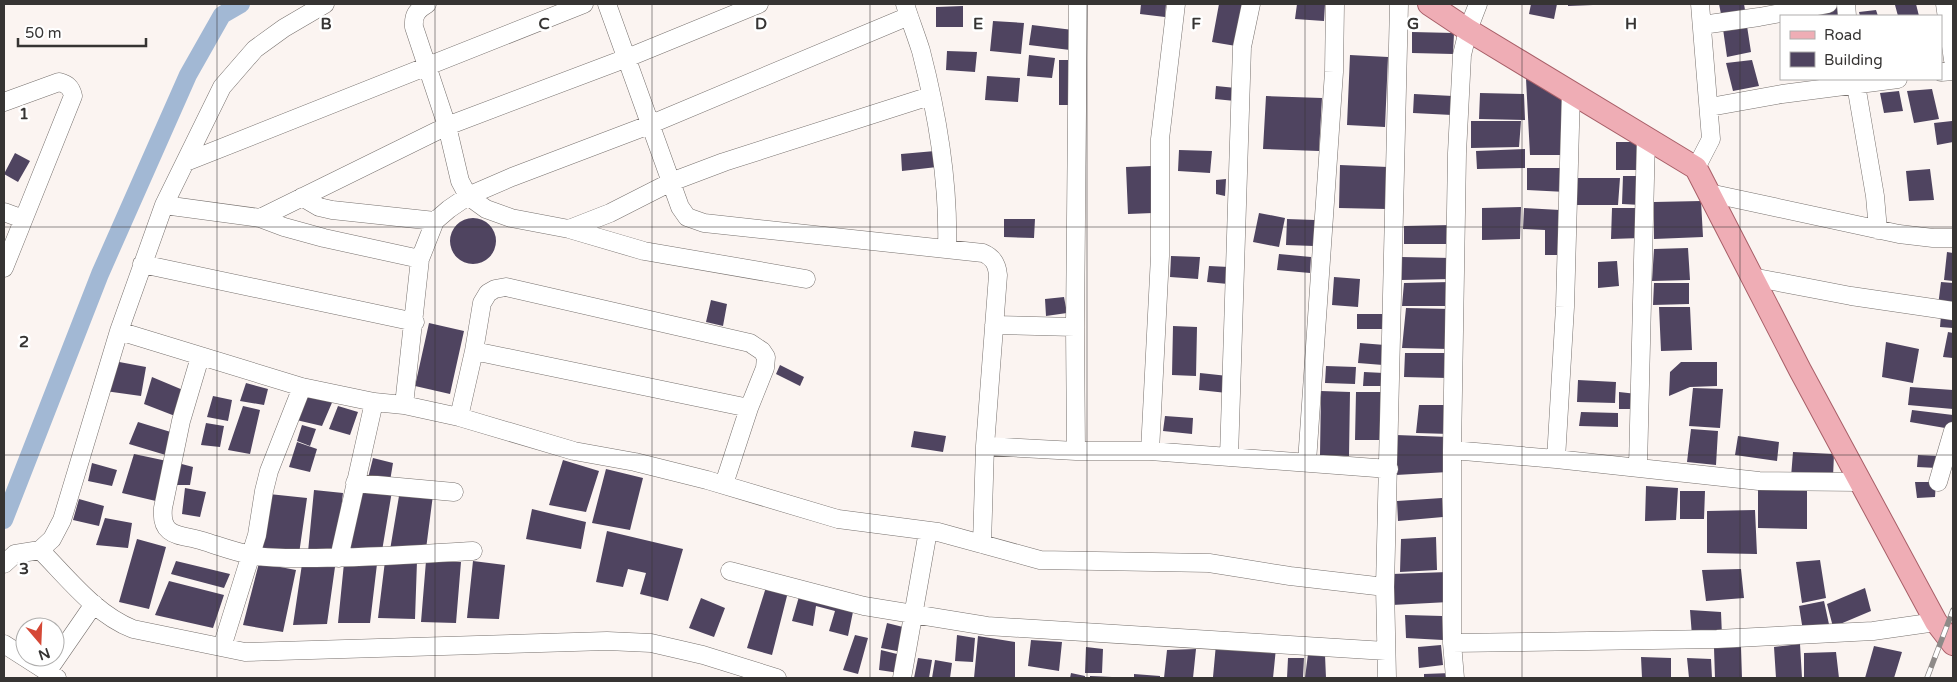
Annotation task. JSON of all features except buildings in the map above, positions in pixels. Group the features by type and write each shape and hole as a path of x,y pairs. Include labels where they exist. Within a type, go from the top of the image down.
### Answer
{"main road":[{"path":"1429,4 1468,30 1696,168 1936,622 1953,644"}],"street":[{"path":"4,564 15,554 40,550 52,539 62,520 119,331 142,264 164,205 222,87 255,50 284,28 325,4"},
{"path":"427,4 418,9 414,16 414,26 447,126 455,167 468,196 486,209 510,218 569,230 644,251 806,279"},
{"path":"186,162 584,4"},
{"path":"607,4 682,213 687,217 704,223 983,253 989,256 995,263 998,275 985,446 982,544"},
{"path":"260,218 447,126 627,58 759,4"},
{"path":"1076,451 1075,327 1078,4"},
{"path":"1150,452 1160,256 1160,139 1176,4"},
{"path":"1229,457 1242,47 1251,4"},
{"path":"1307,462 1334,72 1335,4"},
{"path":"1387,678 1385,587 1399,4"},
{"path":"1455,678 1452,643 1452,450 1457,153 1462,56 1468,30 1478,4"},
{"path":"1696,168 1711,139 1710,107 1700,4"},
{"path":"1702,24 1759,17 1828,4"},
{"path":"1945,4 1953,60"},
{"path":"404,405 415,322 420,259 435,222 449,209 468,196 512,177 649,125 907,10 920,50 942,165 947,207 948,248"},
{"path":"1710,107 1856,82 1884,80"},
{"path":"4,102 59,82 66,84 72,89 73,96 4,268"},
{"path":"1856,82 1875,196 1878,230"},
{"path":"1556,459 1566,307 1571,91"},
{"path":"569,230 610,213 671,182 724,162 930,96"},
{"path":"1638,467 1646,137"},
{"path":"1710,193 1878,230 1933,238 1953,238"},
{"path":"302,197 320,207 332,210 435,222"},
{"path":"164,205 260,218 324,238 420,259"},
{"path":"4,212 23,219"},
{"path":"142,264 415,322"},
{"path":"1752,277 1851,296 1953,310"},
{"path":"459,417 474,351 482,303 488,293 495,289 506,288 750,343 758,346 766,357 765,368 724,484"},
{"path":"994,325 1075,327"},
{"path":"119,331 302,388 374,402 404,405 459,417 574,451 635,462 724,484 838,519 928,531 1040,560 1209,563 1290,576 1385,587"},
{"path":"474,351 750,408"},
{"path":"200,357 181,421 163,508 164,526 178,536 198,539 251,555 282,558 339,558 473,551"},
{"path":"222,647 257,535 269,471 302,388"},
{"path":"339,558 374,402"},
{"path":"1938,482 1953,431"},
{"path":"985,446 1076,451 1150,452 1389,469"},
{"path":"1452,450 1638,467 1759,481 1861,482"},
{"path":"355,483 454,492"},
{"path":"902,678 928,531"},
{"path":"40,550 94,604 117,622 133,629 245,652 607,641 652,643 703,655 777,678"},
{"path":"730,571 864,606 987,626 1386,651"},
{"path":"4,644 52,675 94,604"},
{"path":"1452,643 1717,639 1873,631 1936,622"}],"waterway":[{"path":"4,520 100,274 188,75 222,15 241,4"}],"railway":[{"path":"1927,678 1953,610"}]}
